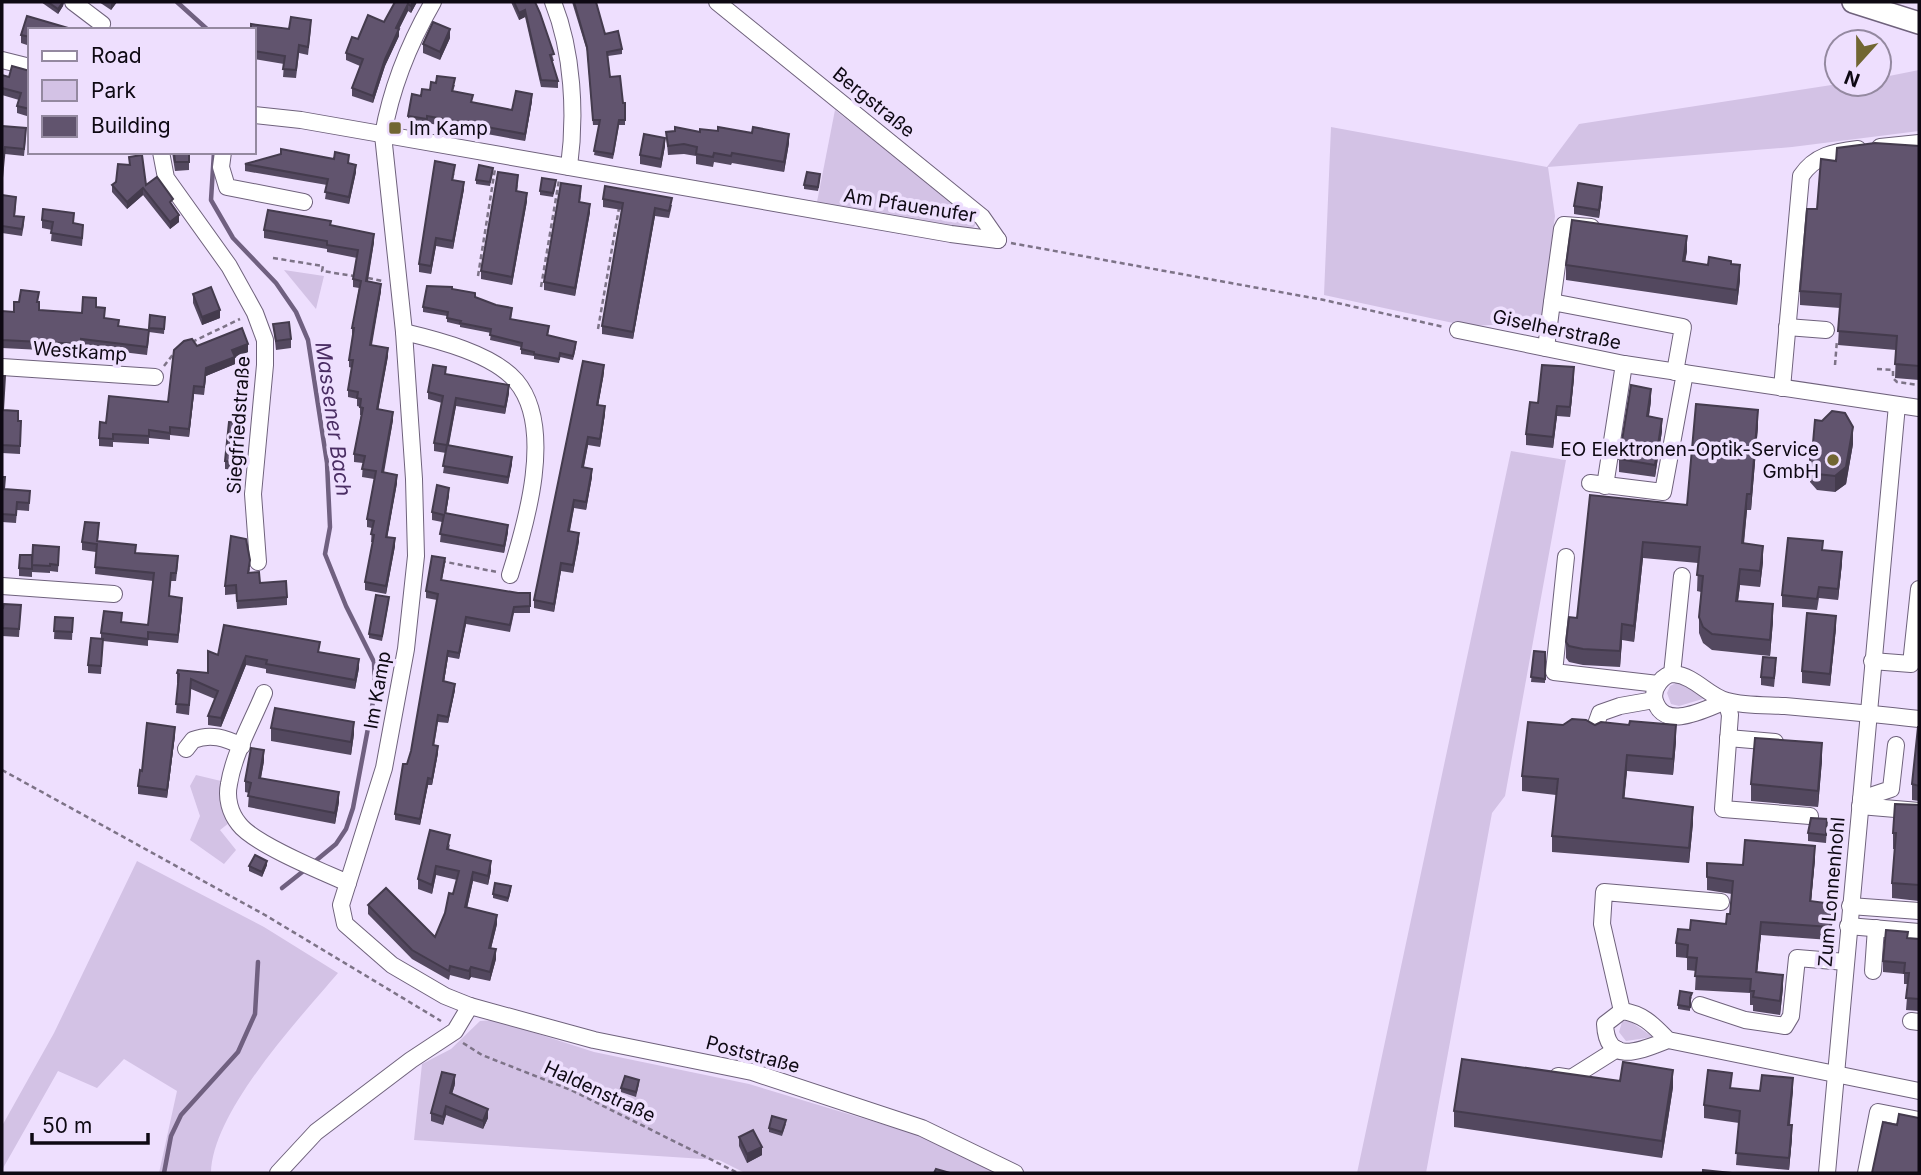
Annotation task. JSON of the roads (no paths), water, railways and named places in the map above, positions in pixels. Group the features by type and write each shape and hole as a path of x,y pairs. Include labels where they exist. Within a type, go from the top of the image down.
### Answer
{"main road":[{"path":"1853,2 1917,22"},
{"path":"1874,2 1917,22"}],"street":[{"path":"73,2 102,24 101,28"},
{"path":"383,135 387,113 409,52 433,2"},
{"path":"553,2 560,20 572,92 574,129 565,167"},
{"name":"Bergstraße","path":"717,2 982,217 998,240"},
{"path":"2,60 28,66"},
{"name":"Am Pfauenufer","path":"256,114 998,240"},
{"name":"Im Kamp","path":"345,924 341,905 384,768 398,703 407,649 416,556 414,479 404,332 383,135"},
{"path":"1782,388 1801,176 1809,164 1819,157 1836,152 1919,143"},
{"name":"Siegfriedstraße","path":"161,154 166,178 229,266 255,313 265,341 253,494 258,562"},
{"path":"223,154 221,167 227,187 304,202"},
{"path":"1546,348 1562,229 1564,225 1605,229"},
{"path":"1552,302 1682,327 1680,373 1663,492 1598,484 1625,364"},
{"path":"1787,327 1826,330"},
{"name":"Giselherstraße","path":"1458,330 1625,364 1919,408"},
{"path":"404,332 440,341 479,357 508,374 526,395 535,427 534,457 529,501 510,575"},
{"name":"Westkamp","path":"2,367 155,377"},
{"name":"Zum Lonnenhohl","path":"1827,1173 1897,405"},
{"path":"1566,557 1554,672 1658,684"},
{"path":"1672,674 1682,576"},
{"path":"2,586 114,594"},
{"path":"1872,661 1911,664 1919,589"},
{"path":"1810,816 1723,809 1730,716 1726,701 1691,680 1672,674 1665,676 1654,692 1654,700 1661,710 1673,716 1687,716 1726,701 1919,719"},
{"path":"264,693 228,786 233,815 239,825 256,839 348,883"},
{"path":"1594,730 1600,713 1620,706 1654,700"},
{"path":"186,749 193,740 210,736 223,737 242,746"},
{"path":"1728,738 1790,743"},
{"path":"1860,802 1891,789 1896,745"},
{"path":"1860,802 1919,811"},
{"path":"1622,1011 1602,924 1604,892 1721,902"},
{"path":"1850,906 1919,912"},
{"name":"Poststraße","path":"345,924 392,965 445,996 470,1006 594,1040 752,1072 922,1128 1015,1173"},
{"path":"1848,926 1919,932"},
{"path":"1873,971 1876,929"},
{"path":"1700,1005 1745,1020 1785,1026 1791,1016 1797,958 1846,962"},
{"path":"278,1173 316,1132 411,1060 453,1032 470,1006"},
{"path":"1668,1040 1646,1018 1635,1013 1622,1011 1605,1024 1605,1036 1622,1052 1636,1052 1668,1040 1919,1091"},
{"path":"1546,1074 1570,1078 1617,1049"},
{"path":"1866,1173 1878,1112 1919,1120"}],"waterway":[{"name":"Massener Bach","path":"177,2 206,28"},
{"name":"Massener Bach","path":"214,154 211,200 233,238 276,283 296,312 308,340 327,463 330,527 325,554 346,606 374,662 375,691 353,808 346,829 336,844 313,863"},
{"name":"Massener Bach","path":"282,888 306,869"},
{"name":"Massener Bach","path":"164,1173 171,1136 181,1115 238,1052 255,1014 258,962"}],"place":[{"name":"Im Kamp","path":"395,128"},
{"name":"EO Elektronen-Optik-Service GmbH","path":"1833,460"}]}
